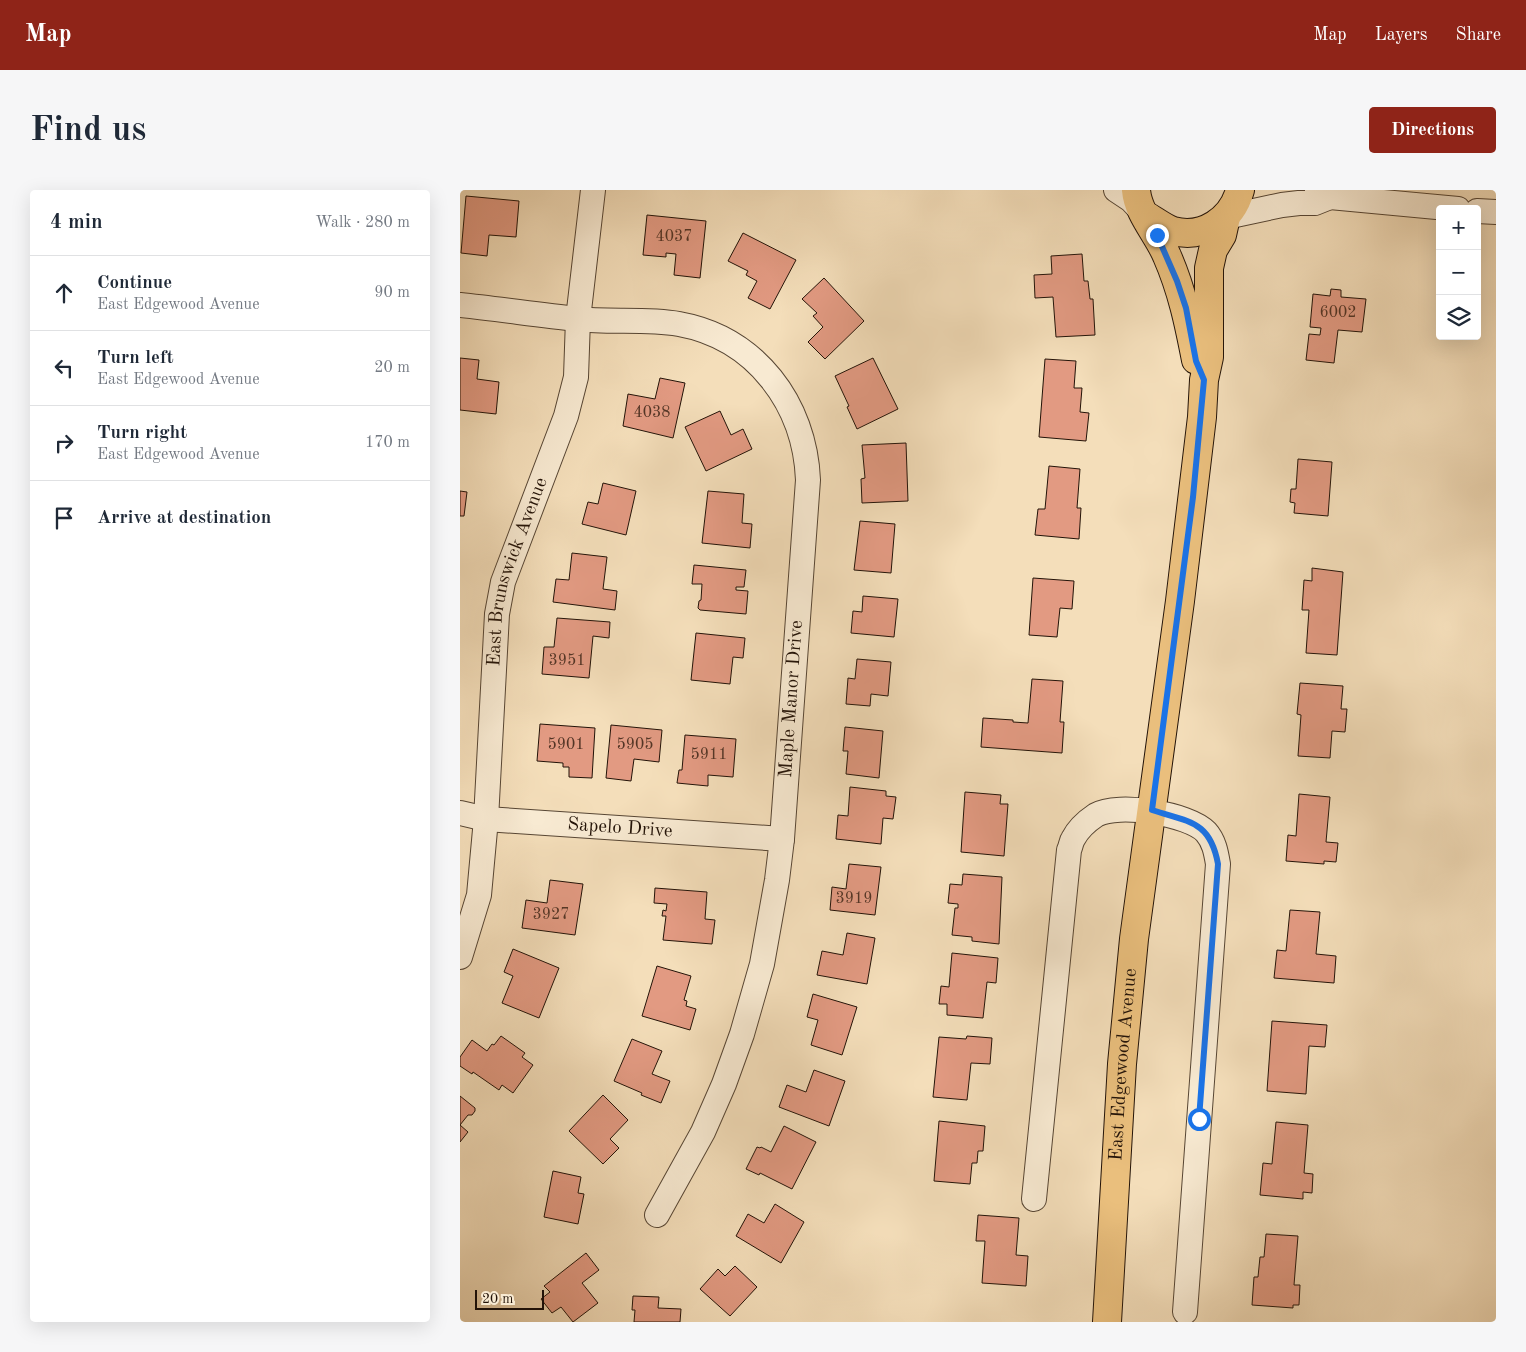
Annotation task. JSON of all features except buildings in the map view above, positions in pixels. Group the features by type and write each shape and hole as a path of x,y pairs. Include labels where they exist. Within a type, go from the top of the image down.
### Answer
{"main road":[{"name":"East Edgewood Avenue","path":"1136,190 1137,199 1160,241 1177,281 1186,308 1196,361 1204,380"},
{"name":"East Edgewood Avenue","path":"1107,1322 1128,998 1134,939 1193,497 1204,380 1209,357 1208,268 1213,250 1222,235 1226,217 1237,200 1240,190"},
{"path":"1145,216 1172,231 1191,233 1210,228 1226,217"}],"street":[{"name":"East Brunswick Avenue","path":"460,957 479,895 486,819 497,614 504,582 566,416 576,377 578,320 593,190"},
{"path":"1116,190 1131,200 1145,216"},
{"path":"1226,217 1282,205 1315,203 1324,193 1436,206"},
{"path":"1481,210 1496,212"},
{"name":"Maple Manor Drive","path":"460,304 578,320 667,323 697,329 717,336 745,353 768,374 786,399 796,418 807,459 808,480 782,839 777,880 762,964 742,1034 724,1084 703,1132 679,1179 657,1215"},
{"path":"1034,1199 1069,850 1072,840 1084,823 1098,814 1112,810 1152,810 1195,824 1204,831 1213,843 1218,864 1185,1312"},
{"name":"Sapelo Drive","path":"460,814 486,819 782,839"}],"route":[{"path":"1157,235 1167,255 1186,308 1196,361 1204,380 1193,497 1152,810 1195,824 1204,831 1211,838 1218,864 1199,1119"}]}
